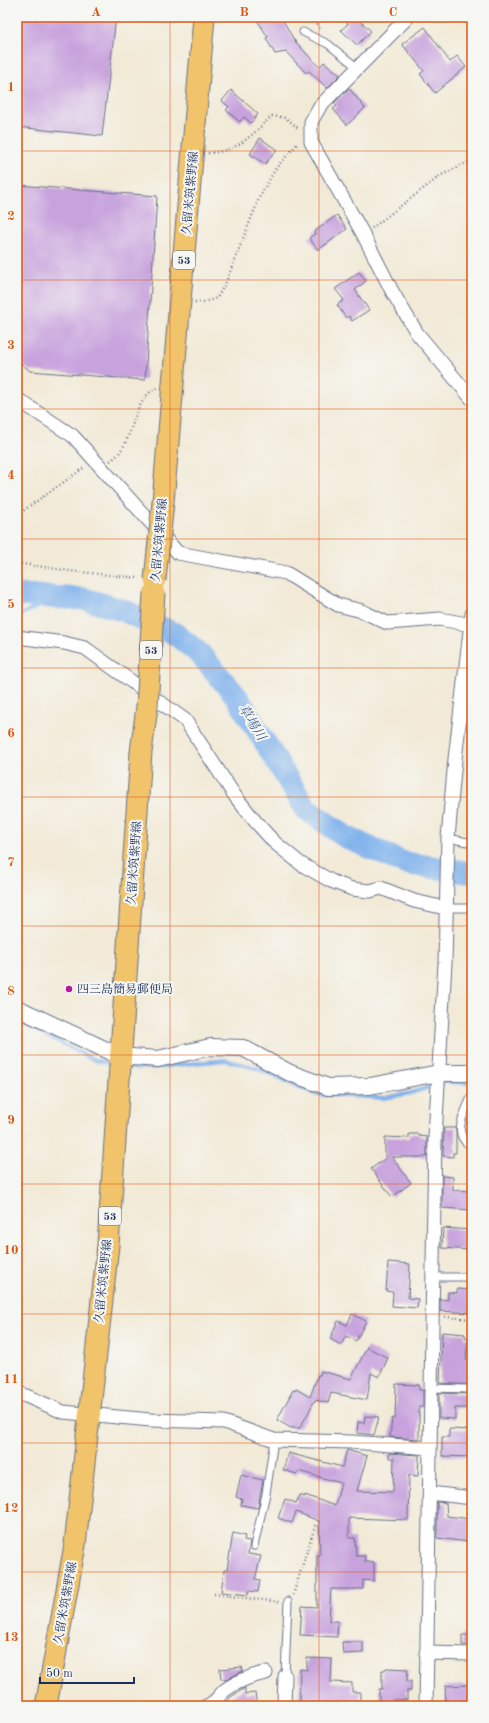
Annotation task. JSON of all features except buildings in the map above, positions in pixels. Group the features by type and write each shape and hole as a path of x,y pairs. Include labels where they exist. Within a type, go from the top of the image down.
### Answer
{"main road":[{"name":"久留米筑紫野線","path":"46,1706 75,1545 108,1245 119,1056 141,752 147,707 155,587 181,302 204,17"}],"street":[{"path":"408,17 320,106 311,122 311,142 363,234 393,293 417,333 472,399"},
{"path":"17,399 73,436 178,553 286,573 338,605 362,611 387,623 440,619 471,622 448,840 445,905 445,963 434,1137 426,1706"},
{"path":"17,637 64,642 85,648 185,720 235,796 255,821 274,842 301,864 330,881 352,889 370,891 381,888 414,901 445,905"},
{"path":"17,1008 119,1056 158,1059 210,1047 243,1048 290,1073 328,1087 370,1086 439,1074 472,1073"},
{"path":"17,1392 63,1412 151,1420 224,1422 274,1440 352,1442 430,1448"},
{"path":"430,1493 472,1498"},
{"path":"426,1653 472,1654"},
{"path":"206,1706 211,1705 226,1690 256,1674 266,1673"},
{"path":"284,1706 285,1676"}],"lane":[{"path":"303,32 328,44 358,68"},
{"path":"448,840 472,843"},
{"path":"445,905 472,908"},
{"path":"472,1095 460,1128 461,1137 465,1143 472,1146"},
{"path":"432,1277 466,1278"},
{"path":"431,1388 468,1389"},
{"path":"254,1546 266,1494 274,1440"},
{"path":"285,1676 288,1601"}],"path":[{"path":"181,302 205,302 217,298 226,282 260,196 276,168 299,143 311,133 299,128 286,118 272,116 245,142 229,151 209,153 193,152"},
{"path":"363,234 440,176 472,160"},
{"path":"17,515 98,463 122,451 139,407 153,389 174,378"},
{"path":"17,563 155,587"},
{"path":"432,1316 472,1320"},
{"path":"214,1594 284,1603 288,1601 295,1594 316,1523"}],"waterway":[{"name":"草場川","path":"17,595 85,599 125,611 175,634 200,654 237,697 306,809 346,837 404,863 472,873"},
{"path":"17,616 59,598"},
{"path":"17,1021 95,1060 115,1064"},
{"path":"126,1066 139,1068 156,1067 225,1060 256,1068 316,1094 384,1098 411,1093 445,1082 472,1083"}],"place":[{"name":"四三島簡易郵便局","path":"69,989"}]}
